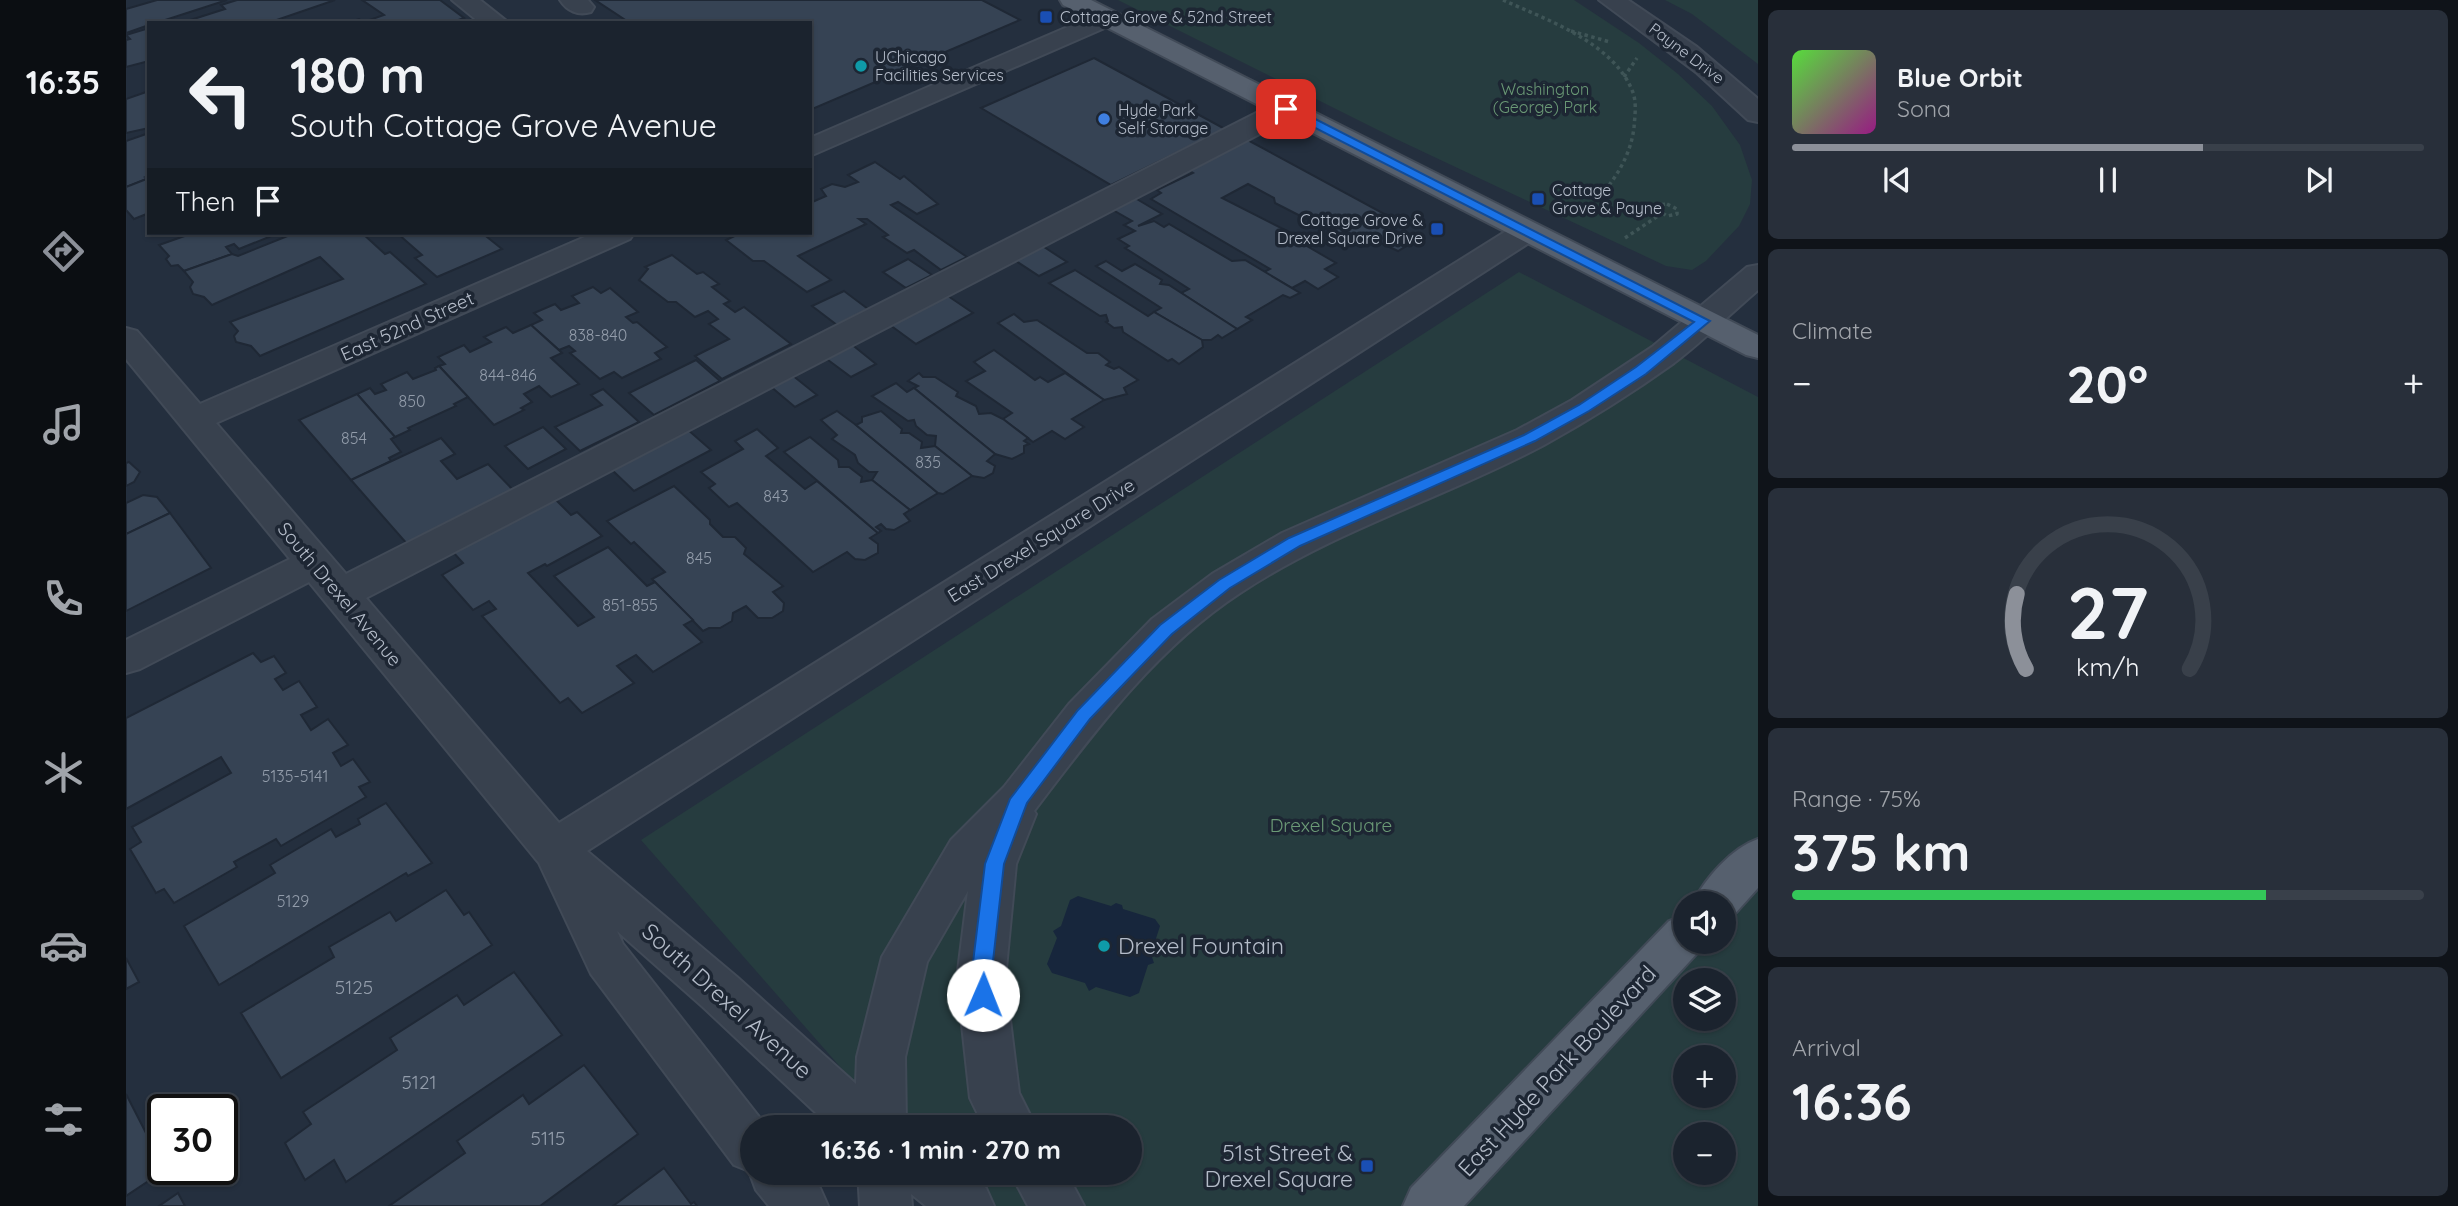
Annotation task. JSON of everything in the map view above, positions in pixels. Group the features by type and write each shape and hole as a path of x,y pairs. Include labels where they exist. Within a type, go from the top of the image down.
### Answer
{"main road":[{"path":"1072,0 1758,348"},
{"path":"1727,891 1758,858"},
{"name":"East Hyde Park Boulevard","path":"1430,1206 1673,948"}],"street":[{"path":"464,0 494,21"},
{"name":"Payne Drive","path":"1611,0 1687,49 1758,114"},
{"path":"812,147 1107,18"},
{"path":"340,594 1286,109"},
{"name":"East Drexel Square Drive","path":"554,849 1527,231"},
{"name":"East 52nd Street","path":"194,420 614,235"},
{"path":"881,1115 881,1057 905,957 967,853 1019,799 1084,715 1166,629 1225,584 1305,537 1518,443 1562,420 1641,370 1758,274"},
{"name":"South Drexel Avenue","path":"126,338 554,849 720,992 854,1115"},
{"path":"126,658 315,563"},
{"path":"1003,1113 981,979 994,864 1019,799"},
{"name":"South Drexel Avenue","path":"554,849 607,959 740,1132"},
{"path":"785,1185 802,1206"},
{"path":"885,1185 886,1206"},
{"path":"941,1185 968,1206"},
{"path":"1044,1185 1058,1206"}],"path":[{"path":"1503,0 1565,30 1618,67 1633,91 1634,120 1630,151 1609,186 1580,217"},
{"path":"1565,30 1619,44"},
{"path":"1625,238 1661,214 1672,216 1678,212 1673,206 1657,205 1655,208 1661,214"}],"green space":[{"name":"Washington (George) Park","path":"1118,0 1574,0 1639,43 1712,106 1740,145 1752,180 1750,204 1739,226 1706,261 1692,270 1666,266 1396,139"},
{"path":"1665,0 1758,0 1758,64 1692,14"},
{"name":"Drexel Square","path":"1519,272 1758,397 1758,1206 933,1206 927,1185 1142,1185 1142,1115 882,1115 641,840"}],"water":[{"name":"Drexel Fountain","path":"1078,896 1111,906 1116,903 1122,905 1123,909 1155,919 1160,926 1151,954 1154,963 1148,965 1139,993 1130,997 1096,987 1089,991 1085,983 1052,973 1047,964 1057,938 1053,931 1061,926 1070,900"}],"building":[{"path":"157,0 227,0 162,21 147,21 147,26 126,33 126,9"},
{"path":"237,0 335,0 274,21 187,21 225,9 221,5"},
{"path":"362,0 440,0 464,18 456,21 367,21 384,15"},
{"name":"UChicago Facilities Services","path":"595,0 982,0 1020,20 812,109 812,21 627,21"},
{"path":"147,29 147,62 126,67 126,40 130,39 126,35"},
{"name":"Hyde Park Self Storage","path":"1094,58 1225,129 1111,185 981,108"},
{"path":"147,92 147,128 126,133 126,99"},
{"path":"147,134 147,179 126,187 126,141"},
{"path":"1244,138 1401,223 1391,228 1407,237 1401,240 1410,244 1398,251 1372,239 1361,247 1275,203 1274,198 1248,184 1222,198 1293,234 1295,239 1336,263 1325,269 1338,277 1318,289 1305,281 1292,288 1264,272 1270,269 1151,199 1161,193 1157,190 1193,173 1185,168"},
{"path":"875,162 900,179 904,176 938,204 917,214 898,202 891,205 967,257 941,270 914,250 907,253 883,237 888,235 867,219 859,219 866,224 798,256 831,280 807,292 764,261 753,261 726,240 737,235 812,235 812,202 826,196 821,189 832,184 845,187 858,182 848,175"},
{"path":"147,179 147,214 134,219 126,210 126,187"},
{"path":"1135,198 1162,214 1138,226 1154,221 1164,227 1169,224 1232,261 1245,260 1300,293 1290,298 1283,295 1246,317 1252,320 1237,329 1181,293 1189,289 1125,248 1129,246 1118,239 1135,231 1124,225 1132,221 1113,210"},
{"path":"187,235 274,235 239,249 234,244 226,247 232,254 184,271 178,265 171,266 166,259 169,256 159,245"},
{"path":"290,235 364,235 385,254 390,252 426,284 260,356 251,346 236,342 234,336 238,331 230,322 343,279 320,257 212,305 204,297 193,294 190,287 193,282 184,271 232,254 238,256"},
{"path":"399,235 484,235 502,249 437,277 415,258 422,255"},
{"path":"1041,245 1067,262 1039,276 1013,259"},
{"path":"672,255 697,274 703,272 719,284 712,287 730,301 724,304 735,312 744,307 791,344 722,379 695,356 729,339 709,324 718,319 708,311 695,317 676,302 668,302 639,280 648,269 645,267"},
{"path":"908,259 932,275 906,288 883,272"},
{"path":"1106,261 1122,271 1135,264 1162,280 1160,284 1169,285 1237,329 1222,338 1218,335 1211,340 1202,340 1154,312 1161,308 1096,266"},
{"path":"1075,270 1148,316 1154,312 1202,340 1203,347 1179,364 1172,359 1168,361 1123,332 1122,327 1114,328 1106,322 1106,315 1100,316 1049,283"},
{"path":"593,287 601,293 610,288 638,312 626,317 633,323 637,322 667,347 655,353 661,359 622,378 614,372 600,379 570,353 575,351 569,346 559,350 531,325 542,320 534,313 555,304 561,310 579,303 572,296"},
{"path":"844,291 868,309 837,325 812,306"},
{"path":"948,296 973,313 916,344 890,325"},
{"path":"1014,314 1024,322 1037,320 1087,353 1098,353 1110,362 1106,365 1114,369 1119,367 1138,380 1124,388 1127,394 1104,400 998,323"},
{"path":"531,325 562,353 551,358 579,384 551,397 539,386 524,394 532,402 521,408 524,410 494,425 439,366 445,364 438,357 464,345 470,352 491,342 484,337 506,327 513,333"},
{"path":"850,343 876,364 851,377 824,357"},
{"path":"994,350 1035,380 1040,377 1048,382 1065,373 1104,400 1072,419 1084,427 1065,439 1052,431 1033,442 1003,419 1012,413 966,381 985,371 974,362"},
{"path":"696,360 720,381 654,415 629,393"},
{"path":"439,366 468,397 454,404 456,406 408,428 410,430 395,437 357,394 370,388 375,394 386,390 381,384 407,372 413,379 436,370"},
{"path":"919,373 923,377 935,377 958,392 956,396 976,406 979,414 991,413 1028,438 1024,441 1029,444 1024,446 1024,453 1012,459 995,454 914,388 918,386 908,381"},
{"path":"792,375 817,395 795,407 770,386"},
{"path":"896,383 907,392 914,388 995,454 987,461 995,466 993,473 984,478 972,476 935,446 936,436 927,435 916,426 914,420 908,421 872,396"},
{"path":"603,389 639,422 580,451 555,427 602,405 591,395"},
{"path":"357,394 395,437 391,439 401,452 389,458 391,461 351,480 299,420"},
{"path":"837,411 938,493 910,510 872,480 877,472 869,472 858,463 855,455 832,439 837,435 821,420"},
{"path":"881,411 902,429 901,433 909,433 922,442 921,448 935,446 972,476 943,494 938,493 856,425 862,422 862,417"},
{"path":"543,427 566,449 528,469 505,446"},
{"path":"687,429 711,450 634,491 610,468"},
{"path":"757,429 778,448 766,456 805,489 817,481 878,533 870,538 878,544 878,553 865,560 855,559 847,552 813,572 737,503 729,507 709,488 715,484 701,472 743,449 735,441"},
{"path":"810,437 838,460 839,467 849,467 862,477 861,482 872,480 910,510 904,514 910,521 894,530 886,529 881,524 876,527 881,531 878,533 784,452"},
{"path":"441,438 455,454 441,461 457,479 488,464 514,491 408,545 351,480"},
{"path":"129,462 140,472 134,482 126,486 126,463"},
{"path":"674,486 710,520 710,524 723,537 735,537 746,548 744,554 783,586 773,592 784,603 783,611 772,618 758,618 746,606 733,613 732,621 720,628 703,631 652,579 665,572 607,521"},
{"path":"143,495 157,497 170,513 126,534 126,503"},
{"path":"554,498 571,515 577,512 602,536 547,566 545,564 528,573 578,626 594,617 554,576 608,547 647,586 655,582 693,620 684,625 702,642 653,672 636,655 617,666 634,683 582,713 568,698 560,703 482,616 496,609 489,601 473,610 442,575 463,563 452,551"},
{"path":"170,513 211,568 126,611 126,534"},
{"path":"253,653 261,662 274,656 286,673 275,679 283,690 299,681 317,707 301,715 311,730 328,719 348,745 333,753 341,766 353,759 370,782 359,787 366,797 281,846 276,839 234,862 237,867 174,903 164,889 156,893 130,849 141,842 132,827 231,773 221,757 126,809 126,718"},
{"path":"386,803 432,863 408,876 406,873 219,985 184,926 275,873 270,865 331,829 336,837 360,824 358,819"},
{"path":"446,890 464,915 469,912 492,945 281,1078 241,1013 334,957 329,947 390,912 396,921"},
{"path":"126,958 139,982 126,989"},
{"path":"514,972 562,1035 346,1182 334,1160 305,1180 285,1143 311,1124 303,1112 397,1050 390,1038 457,995 464,1005"},
{"path":"584,1065 638,1134 540,1206 389,1206 465,1153 457,1141 523,1095 529,1104"},
{"path":"126,1094 147,1135 147,1182 126,1196"},
{"path":"664,1168 691,1204 694,1202 697,1206 613,1206"},
{"path":"178,1193 185,1206 159,1206"}],"place":[{"name":"Cottage Grove & 52nd Street","path":"1046,17"},
{"name":"UChicago Facilities Services","path":"861,66"},
{"name":"Hyde Park Self Storage","path":"1104,119"},
{"name":"Cottage Grove & Payne","path":"1538,199"},
{"name":"Cottage Grove & Drexel Square Drive","path":"1437,229"},
{"name":"Drexel Fountain","path":"1104,946"},
{"name":"51st Street & Drexel Square","path":"1367,1166"}],"route":[{"path":"983,995 981,979 994,864 1019,799 1084,715 1166,629 1225,584 1295,542 1530,438 1584,408 1664,354 1703,321 1286,109"}]}
